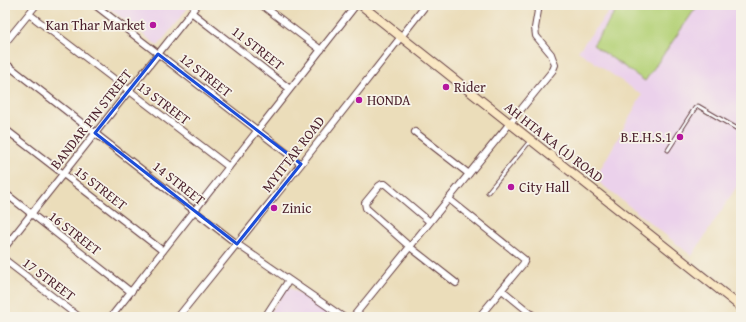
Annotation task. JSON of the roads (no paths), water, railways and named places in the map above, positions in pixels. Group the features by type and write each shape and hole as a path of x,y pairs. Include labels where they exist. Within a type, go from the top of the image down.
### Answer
{"street":[{"path":"5,43 36,5"},
{"name":"12 STREET","path":"95,5 301,164"},
{"name":"BANDAR PIN STREET","path":"5,247 196,5"},
{"path":"262,5 321,50"},
{"path":"111,317 356,5"},
{"name":"AH HTA KA (1) ROAD","path":"361,5 732,299"},
{"name":"MYITTAR ROAD","path":"178,317 426,5"},
{"path":"353,317 553,70 555,65 551,54 536,36 535,28 539,5"},
{"name":"11 STREET","path":"191,12 290,89"},
{"name":"13 STREET","path":"29,14 228,167"},
{"name":"14 STREET","path":"5,63 237,244 343,317"},
{"name":"15 STREET","path":"5,129 163,251"},
{"path":"415,132 469,174"},
{"path":"430,222 385,184 379,186 365,203 366,208 410,247 456,283"},
{"name":"16 STREET","path":"5,193 131,292"},
{"path":"449,199 525,260 479,317"},
{"name":"17 STREET","path":"5,260 79,317"},
{"path":"265,317 289,280"},
{"path":"502,290 535,317"},
{"path":"732,299 741,307"},
{"path":"732,299 741,312"}],"lane":[{"path":"668,150 695,108 698,106 741,131"},
{"path":"488,192 531,140"}],"place":[{"name":"Kan Thar Market","path":"153,25"},
{"name":"Rider","path":"446,87"},
{"name":"HONDA","path":"359,100"},
{"name":"B.E.H.S.1","path":"680,137"},
{"name":"City Hall","path":"511,187"},
{"name":"Zinic","path":"274,208"}]}
